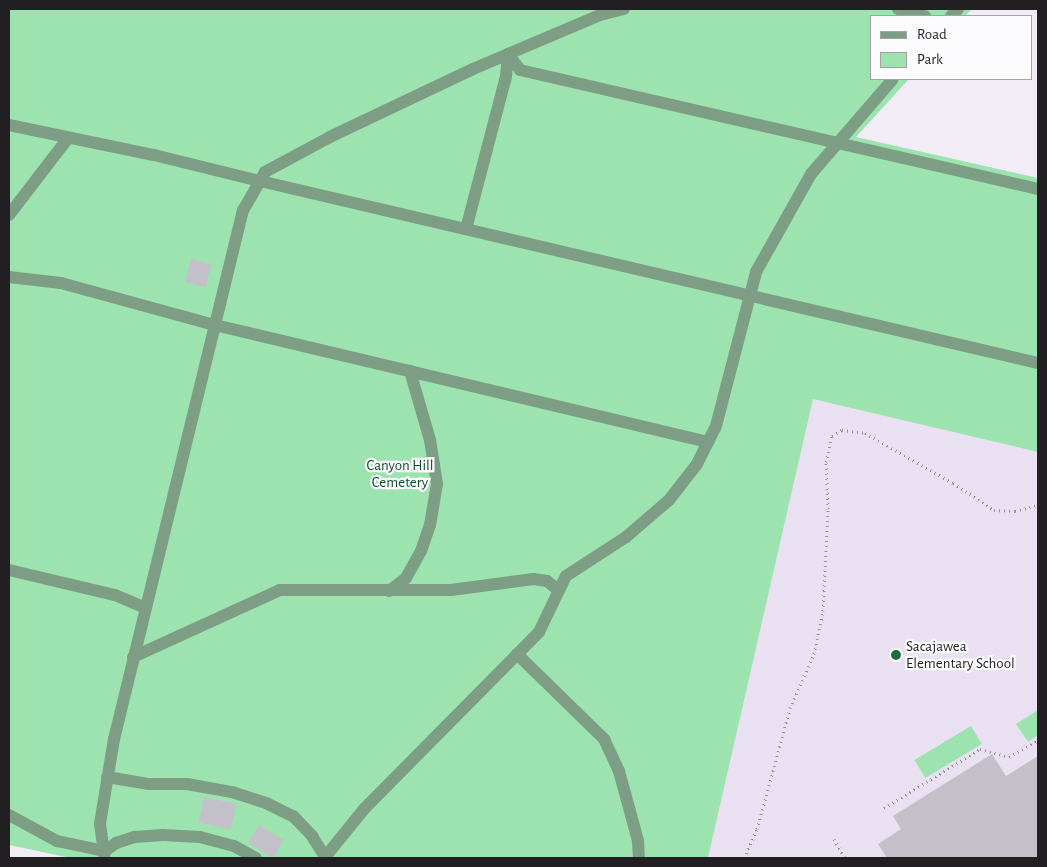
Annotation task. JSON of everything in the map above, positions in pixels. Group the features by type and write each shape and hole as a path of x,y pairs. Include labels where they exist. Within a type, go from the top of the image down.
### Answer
{"lane":[{"path":"105,855 100,824 107,777 133,657 243,210 265,172 330,137 508,54 624,9"},
{"path":"898,9 921,15"},
{"path":"508,54 520,70 807,138 838,141 1038,189"},
{"path":"466,229 506,76 508,54"},
{"path":"107,777 149,784 187,784 232,792 268,804 293,816 312,836 326,857 364,809 539,632 557,589 566,576 626,537 670,500 697,464 716,426 756,272 784,217 811,174 892,80"},
{"path":"9,125 260,181 1038,363"},
{"path":"9,214 68,138"},
{"path":"9,277 60,283 164,309 214,325 708,442"},
{"path":"388,591 406,578 421,551 430,525 437,484 430,440 410,371"},
{"path":"9,570 115,596 145,608"},
{"path":"133,657 280,590 451,590 533,579 547,581 557,589"},
{"path":"517,654 604,739 619,770 638,841 639,858"},
{"path":"9,815 57,841 105,855"},
{"path":"105,855 116,843 135,837 163,835 200,837 234,846 256,858"}],"path":[{"path":"744,858 757,829 790,708 814,654 823,610 828,509 826,462 832,436 842,430 865,433 953,483 994,510 1016,511 1038,504"},
{"path":"884,808 980,749 1009,757 1038,740"},
{"path":"834,839 846,858"}],"shaded area":[{"name":"Sacajawea Elementary School","path":"813,398 1038,452 1038,858 708,858"}],"green space":[{"name":"Canyon Hill Cemetery","path":"9,9 972,9 966,15 870,15 870,80 908,80 856,137 1038,178 1038,452 813,399 708,858 71,858 9,845"},
{"path":"1038,710 1038,735 1028,742 1016,724"},
{"path":"971,726 982,744 925,778 914,760"}],"building":[{"path":"191,259 211,264 206,287 185,282"},
{"path":"992,754 1006,776 1038,756 1038,858 887,858 878,844 901,829 893,816"},
{"path":"204,797 236,804 231,829 199,822"},
{"path":"259,825 284,840 273,858 248,843"}],"place":[{"name":"Sacajawea Elementary School","path":"896,655"}]}
